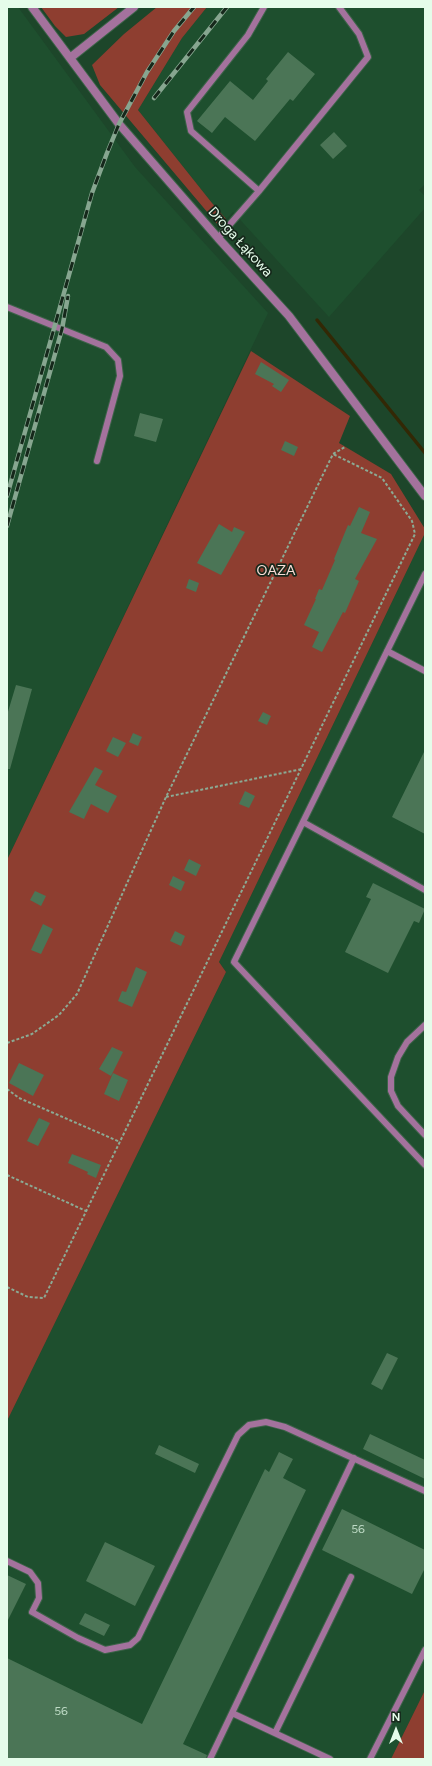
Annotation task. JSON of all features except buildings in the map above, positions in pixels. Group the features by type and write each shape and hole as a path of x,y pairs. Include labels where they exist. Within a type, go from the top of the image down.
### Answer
{"street":[{"name":"Droga Łąkowa","path":"32,7 119,124 218,238 289,316 425,496"},
{"path":"70,58 134,7"}],"lane":[{"path":"259,191 191,131 187,112 248,35 264,7"},
{"path":"218,238 259,191 368,57 359,34 339,7"},
{"path":"7,307 106,346 118,360 120,376 98,461"},
{"path":"425,574 234,962 425,1165"},
{"path":"387,651 425,671"},
{"path":"303,822 425,890"},
{"path":"425,1025 407,1042 398,1057 391,1077 390,1091 398,1106 425,1135"},
{"path":"7,1561 30,1572 38,1583 39,1598 32,1612 78,1638 105,1650 130,1645 138,1638 238,1435 249,1425 266,1422 285,1427 425,1491"},
{"path":"210,1759 354,1458"},
{"path":"275,1733 351,1577"},
{"path":"370,1759 425,1650"},
{"path":"232,1713 330,1759"}],"path":[{"path":"7,1043 32,1034 58,1015 77,994 166,797 333,454 346,447"},
{"path":"7,1287 28,1297 44,1298 415,534 412,521 382,478 333,454"},
{"path":"166,797 302,769"},
{"path":"7,1089 19,1098 120,1142"},
{"path":"7,1175 86,1211"}],"shaded area":[{"path":"7,7 18,7 135,167 268,313 7,860"},
{"path":"207,7 425,7 425,184 419,190 425,196 425,208 329,317 233,212 226,219 138,110 182,38"},
{"path":"425,533 425,1690 391,1759 7,1759 7,1421 226,972 219,962"}],"green space":[{"path":"41,7 119,7 84,34 66,37 55,26"},
{"path":"157,7 207,7 182,38 138,110 226,219 219,226 100,85 92,65 124,34"},
{"name":"OAZA","path":"251,351 350,416 339,443 391,474 425,529 425,533 219,962 226,972 7,1421 7,860"},
{"path":"425,1690 425,1759 391,1759"}],"waterway":[{"path":"317,320 425,453"}],"railway":[{"path":"7,496 92,193 107,153 119,124 147,72 174,31 194,7"},
{"path":"154,98 227,7"},
{"path":"7,526 62,329 68,296"}]}
